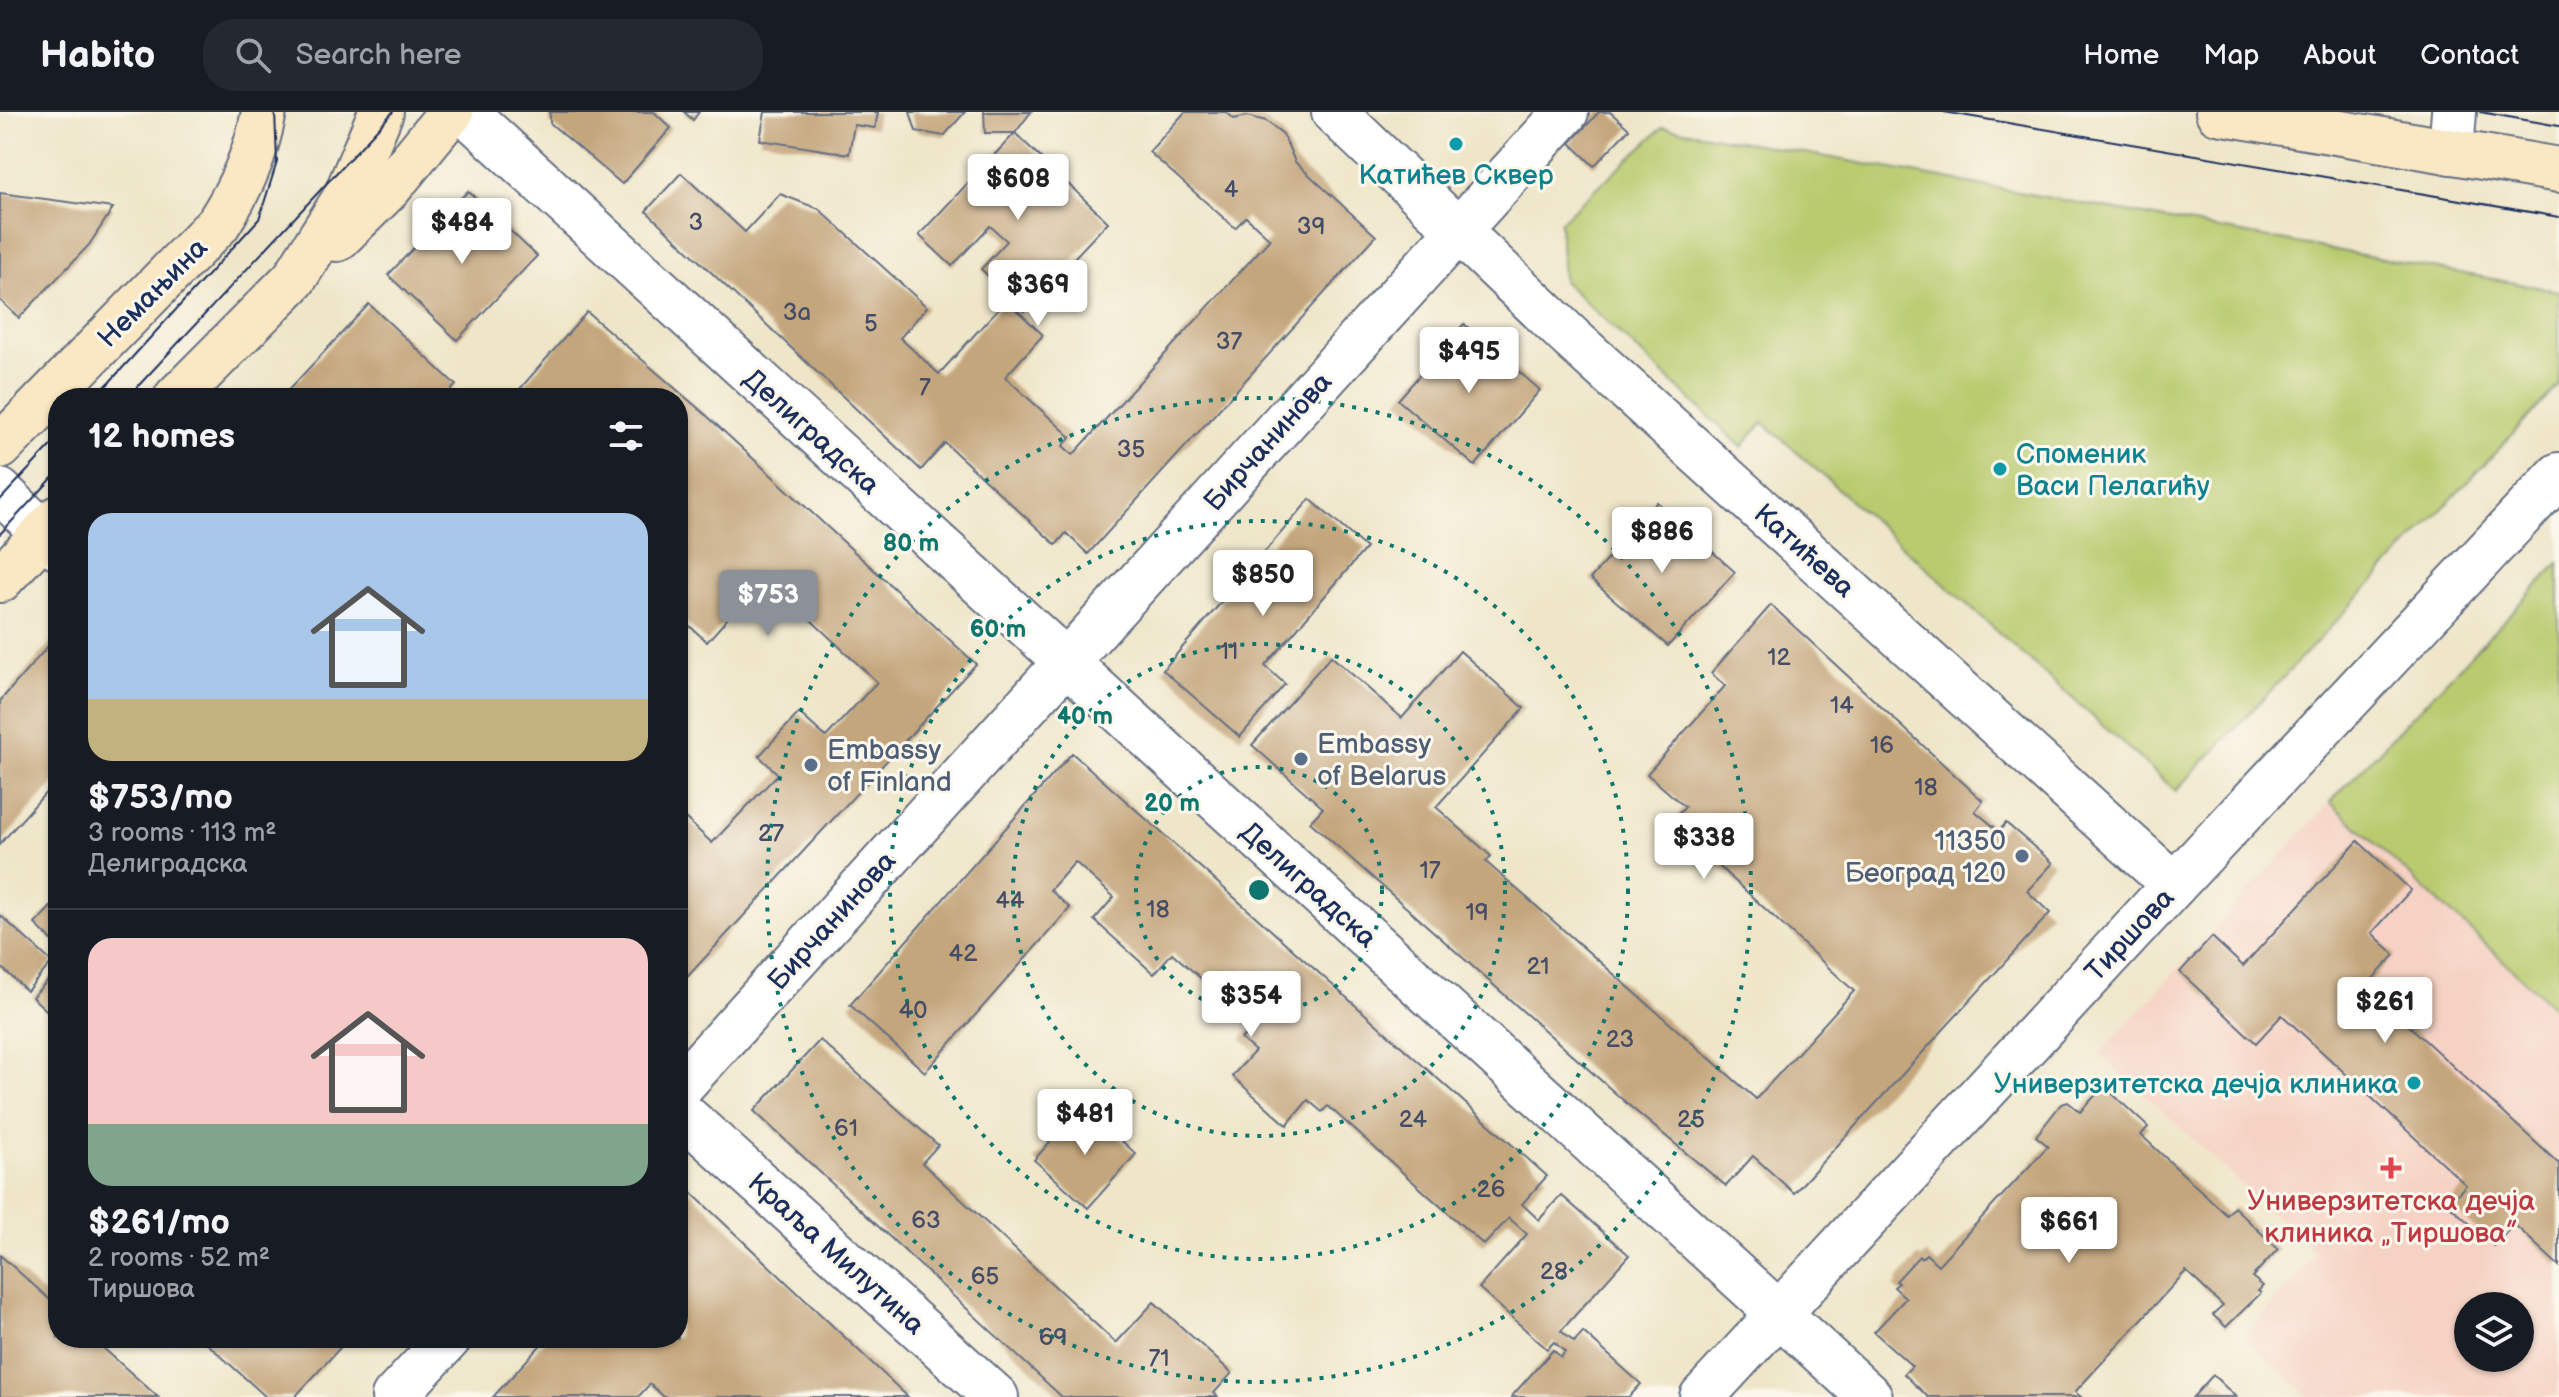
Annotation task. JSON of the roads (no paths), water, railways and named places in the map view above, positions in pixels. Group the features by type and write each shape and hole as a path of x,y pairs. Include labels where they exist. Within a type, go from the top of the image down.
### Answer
{"main road":[{"name":"Немањина","path":"58,388 218,224 242,186 258,144 264,112"},
{"path":"294,279 345,198 381,112"},
{"path":"186,388 389,188 451,112"},
{"path":"2218,112 2452,132 2559,170"},
{"name":"Немањина","path":"0,447 48,398"},
{"path":"0,580 48,537"}],"street":[{"name":"Делиградска","path":"465,112 1870,1397"},
{"name":"Катићева","path":"1334,112 1584,350 2174,885"},
{"name":"Бирчанинова","path":"688,1078 1566,112"},
{"name":"Тиршова","path":"1702,1397 2174,885 2559,475"},
{"path":"0,491 48,529"},
{"name":"Краља Милутина","path":"688,1119 996,1397"},
{"path":"394,1397 440,1348"}],"tram line":[{"path":"104,388 259,219 277,162 275,112"},
{"path":"136,388 393,112"},
{"path":"1944,112 2559,217"},
{"path":"2480,112 2559,126"},
{"path":"0,500 48,449"},
{"path":"0,534 48,483"}],"place":[{"name":"Катићев Сквер","path":"1456,144"},
{"name":"Споменик Васи Пелагићу","path":"2000,469"},
{"name":"Embassy of Belarus","path":"1301,759"},
{"name":"Embassy of Finland","path":"811,765"},
{"name":"11350 Београд 120","path":"2022,856"},
{"name":"Универзитетска дечја клиника","path":"2414,1083"},
{"name":"Универзитетска дечја клиника „Тиршова”","path":"2391,1168"}]}
